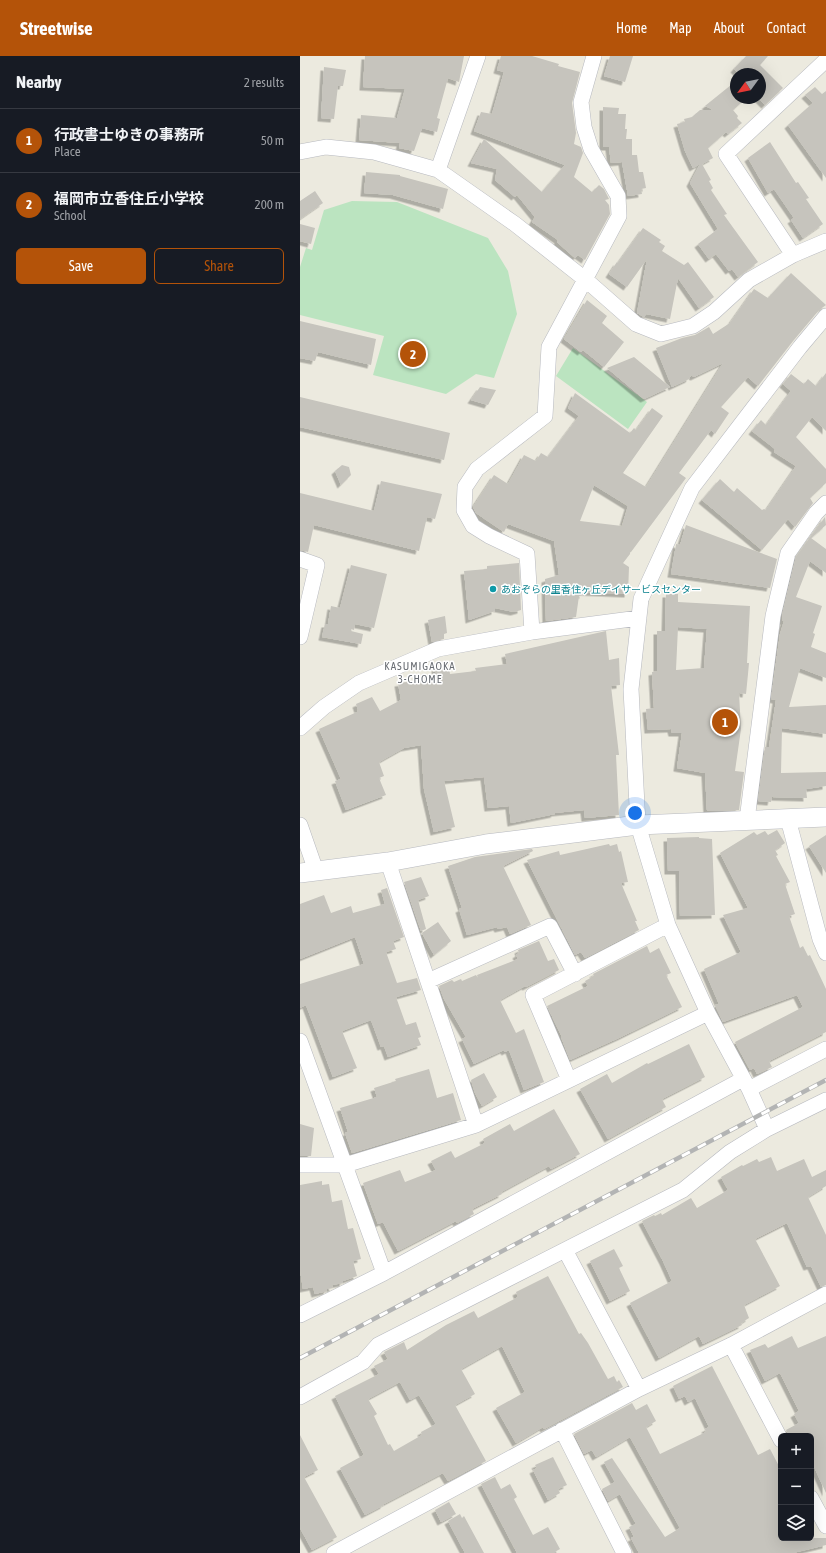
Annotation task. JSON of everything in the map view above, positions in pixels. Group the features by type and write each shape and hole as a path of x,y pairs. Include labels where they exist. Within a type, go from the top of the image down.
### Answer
{"street":[{"path":"438,170 478,56"},
{"path":"532,632 527,554 489,536 473,526 464,510 465,487 477,469 545,416 549,348 619,216 618,196 591,149 584,126 580,102 594,56"},
{"path":"793,256 726,154 826,60"},
{"path":"300,152 326,147 374,152 438,170 515,224 586,280 636,324 661,334 693,326 714,312 749,280 793,256 826,241"},
{"path":"767,1129 746,1084 708,1013 668,925 638,825 631,690 641,599 692,488 826,316"},
{"path":"747,820 773,616 788,553 816,513 826,503"},
{"path":"300,559 317,564 300,637"},
{"path":"300,728 324,707 359,683 438,649 532,632 639,618"},
{"path":"300,825 308,872 388,862 486,844 638,825 826,817"},
{"path":"788,819 820,939 826,952"},
{"path":"388,862 476,1125"},
{"path":"569,1080 534,996 668,925"},
{"path":"428,981 550,926 575,974"},
{"path":"300,1165 345,1165 476,1125 708,1013"},
{"path":"300,1041 384,1273"},
{"path":"300,1315 384,1273 746,1084 826,1049"},
{"path":"300,1397 363,1362 378,1345 683,1190 730,1152 767,1129 826,1100"},
{"path":"565,1250 639,1389"},
{"path":"334,1553 639,1389 731,1345 826,1294"},
{"path":"731,1345 778,1434"},
{"path":"562,1430 624,1553"},
{"path":"814,1504 826,1526"}],"green space":[{"path":"352,201 397,202 488,238 508,271 517,314 494,378 476,374 446,394 373,375 384,336 300,315 300,267 306,248 312,250 324,210"},
{"path":"573,348 647,402 628,429 556,376"}],"building":[{"path":"365,56 464,56 459,82 448,78 437,118 440,119 437,132 422,128 414,151 399,148 400,143 359,140 361,115 397,118 405,89 363,87"},
{"path":"501,56 532,56 559,64 558,66 580,72 572,103 576,133 574,144 581,147 583,153 574,177 592,192 599,185 604,189 609,199 605,200 609,205 610,214 585,260 578,255 575,258 557,242 558,240 532,222 535,217 517,195 515,197 495,180 497,169 471,163 484,139 542,192 565,165 474,131 481,112 492,114 504,72 497,70"},
{"path":"610,56 633,56 625,82 604,76"},
{"path":"746,56 768,56 760,65 763,68 735,68"},
{"path":"324,67 346,70 343,86 338,86 334,119 321,118"},
{"path":"766,71 783,88 765,105 764,104 766,104"},
{"path":"730,86 730,104 740,104 733,110 738,116 737,118 742,123 728,134 726,132 708,148 713,158 702,164 711,180 709,181 713,188 711,190 727,214 724,215 758,262 738,277 732,269 729,271 716,254 709,259 698,244 718,229 690,183 700,164 693,168 685,151 677,124 685,122 684,119 692,117 700,110 712,109 705,106"},
{"path":"815,87 822,94 826,91 826,178 788,125 813,103 805,95"},
{"path":"603,107 619,108 618,114 626,114 626,139 632,139 632,155 637,155 639,172 643,172 646,188 641,189 642,194 628,196 622,162 611,163 609,147 603,147"},
{"path":"770,142 796,183 798,182 809,198 806,199 823,224 803,238 791,220 794,218 774,189 768,193 748,158"},
{"path":"366,172 400,175 448,189 443,209 393,195 364,193"},
{"path":"315,191 323,203 300,219 300,201"},
{"path":"300,224 315,228 311,244 300,241"},
{"path":"643,228 661,240 659,242 665,246 662,251 684,265 688,262 714,297 699,308 678,278 670,319 646,314 644,317 637,313 647,259 627,287 609,274"},
{"path":"791,273 826,305 819,310 758,386 748,377 721,407 729,413 715,434 711,430 679,473 686,478 623,563 629,567 628,594 582,592 583,595 579,596 576,617 546,621 545,579 559,575 554,541 508,524 504,532 476,513 473,507 494,475 508,484 524,455 536,461 541,453 548,457 579,416 568,408 575,393 630,433 634,428 636,430 652,408 663,416 623,473 646,487 723,363 694,377 691,375 689,379 672,387 656,348 682,338 695,335 709,327 713,334 730,323 754,289 768,298","holes":["594,485 628,506 622,526 580,521"]},
{"path":"587,300 607,316 602,323 624,342 604,367 583,350 581,352 564,339"},
{"path":"300,321 376,339 371,365 318,352 315,361 300,358"},
{"path":"634,357 670,387 644,399 607,368"},
{"path":"826,373 826,431 812,417 796,437 826,469 826,483 810,498 813,503 795,527 788,519 762,550 702,500 720,479 734,492 737,488 762,510 766,510 796,466 774,452 775,449 752,431 761,420 766,425 791,391 783,384 791,374 804,384 808,379 816,386"},
{"path":"480,387 496,390 488,405 471,400"},
{"path":"300,397 450,433 444,460 300,427"},
{"path":"342,465 349,467 351,475 341,485 335,471"},
{"path":"381,481 442,494 435,519 427,517 419,551 314,525 308,552 300,550 300,493 374,511"},
{"path":"825,517 826,525 811,538 826,549 826,573 810,561 796,597 822,606 813,633 815,634 811,647 826,653 826,678 800,668 789,707 826,705 826,734 782,728 781,773 826,772 826,786 806,789 807,798 772,797 771,802 758,801 765,747 769,747 776,700 771,699 780,634 784,621 782,621 783,611 796,557"},
{"path":"686,525 777,559 770,588 671,574 676,544 680,545"},
{"name":"あおぞらの里香住ヶ丘デイサービスセンター","path":"519,563 521,610 514,612 495,608 495,611 469,620 464,571 487,569 487,566"},
{"path":"351,565 387,574 374,628 355,624 354,630 351,629 351,631 363,634 361,644 322,637 325,624 328,624 331,606 340,608"},
{"path":"666,594 678,594 678,602 750,606 747,663 749,663 746,694 739,693 741,729 735,771 744,772 739,810 707,811 705,773 677,768 682,733 672,733 671,729 648,730 646,709 654,708 652,672 657,671 657,631 665,631","holes":["678,627 707,629 704,668 676,670"]},
{"path":"445,616 447,633 444,634 444,639 432,642 428,620"},
{"path":"606,631 609,660 619,658 620,685 611,686 619,755 616,755 619,815 585,818 584,810 554,813 555,814 511,823 509,806 488,808 484,777 444,781 455,827 434,832 424,789 421,745 404,748 379,762 384,776 379,778 386,795 346,810 335,781 341,779 319,729 357,712 358,710 356,704 372,697 380,711 401,700 398,683 434,679 433,673 436,673 435,668 449,667 450,674 476,671 475,668 507,664 505,654"},
{"path":"777,830 785,843 775,850 778,855 776,856 790,882 785,884 795,914 789,916 800,948 803,946 808,956 810,955 826,989 826,1032 769,1061 772,1067 757,1074 754,1068 750,1070 735,1042 803,1007 797,995 723,1022 715,1005 719,1004 704,969 741,952 723,915 748,908 720,853 754,832 757,835 765,831 768,835"},
{"path":"826,835 826,873 809,846"},
{"path":"699,837 712,839 715,915 680,916 679,871 668,871 667,838"},
{"path":"609,844 610,846 617,844 619,852 621,851 628,882 621,883 637,921 635,921 639,930 585,958 581,952 575,955 527,860 559,851 560,855"},
{"path":"532,849 533,851 503,866 531,925 510,934 507,927 498,929 497,927 467,935 459,909 462,908 448,866 475,857"},
{"path":"421,877 429,896 418,900 426,929 421,931 404,882"},
{"path":"387,888 404,937 393,941 396,949 386,952 397,983 417,978 421,990 396,997 406,1025 416,1022 421,1037 418,1038 421,1045 388,1057 384,1046 381,1047 371,1020 342,1031 357,1068 333,1077 306,1005 300,1008 300,984 364,964 355,937 300,959 300,904 324,895 331,913 351,906 353,913 385,904 381,890"},
{"path":"438,922 451,941 434,955 422,933"},
{"path":"539,941 548,961 554,959 559,970 500,1000 516,1033 524,1029 544,1082 524,1090 509,1050 505,1052 504,1050 474,1064 462,1039 466,1037 444,999 439,986 452,980 454,982 461,979 462,981 476,975 478,978 477,975 518,959 516,955 519,953 518,950"},
{"path":"647,946 650,953 659,948 671,973 666,975 682,1007 570,1060 562,1037 547,1006 588,986 585,981 594,976 593,974"},
{"path":"689,1044 705,1077 662,1099 666,1107 608,1139 580,1089 607,1074 612,1083 647,1063 648,1064"},
{"path":"429,1069 437,1098 453,1093 461,1120 352,1153 345,1133 348,1132 340,1108 377,1097 374,1088 396,1081 395,1079"},
{"path":"484,1073 497,1097 482,1106 475,1093 471,1080"},
{"path":"554,1109 580,1154 551,1169 549,1166 501,1192 502,1194 472,1209 474,1214 457,1223 456,1221 398,1251 383,1222 378,1224 363,1183 400,1170 405,1182 436,1170 431,1161 451,1151 455,1158 485,1143 483,1139 510,1124 514,1131"},
{"path":"300,1124 314,1128 311,1156 300,1156"},
{"path":"771,1157 777,1171 804,1159 812,1177 826,1170 826,1186 808,1197 826,1235 826,1285 821,1287 811,1266 807,1267 787,1223 755,1239 780,1286 744,1305 749,1318 741,1323 742,1325 703,1344 699,1336 659,1358 630,1303 672,1281 642,1221 654,1215 655,1216 661,1213 662,1215 691,1198 697,1208 728,1190 721,1177 742,1165 743,1166 757,1159 759,1162"},
{"path":"322,1181 322,1185 329,1184 332,1202 342,1200 348,1229 353,1228 361,1259 353,1261 357,1276 343,1281 343,1283 332,1285 333,1288 327,1289 327,1291 315,1294 313,1287 303,1289 300,1270 300,1185"},
{"path":"614,1249 623,1266 619,1268 630,1291 610,1301 590,1261"},
{"path":"548,1276 579,1334 581,1333 588,1343 608,1379 614,1376 617,1382 619,1380 623,1387 544,1429 543,1427 516,1443 496,1408 525,1392 502,1346 461,1369 475,1394 455,1405 486,1461 448,1481 443,1473 365,1515 340,1468 364,1455 335,1396 379,1374 374,1366 388,1359 384,1352 404,1342 407,1350 446,1325 474,1311 478,1318 518,1297 516,1292","holes":["400,1382 410,1400 419,1395 436,1424 421,1432 422,1435 394,1451 390,1444 388,1445 374,1416 377,1414 368,1399"]},
{"path":"792,1336 798,1348 826,1336 826,1493 814,1467 814,1433 788,1433 786,1430 799,1423 794,1414 799,1411 780,1373 765,1381 750,1350 765,1344 768,1348"},
{"path":"712,1366 758,1455 770,1449 778,1464 778,1541 814,1541 814,1538 826,1538 826,1545 793,1553 639,1553 631,1538 634,1537 629,1527 636,1524 620,1494 608,1501 602,1489 615,1482 604,1462 612,1458 665,1537 680,1528 630,1437 596,1457 592,1450 584,1454 574,1434 632,1403 636,1410 647,1404 656,1421 646,1427 660,1454 706,1432 705,1429 709,1427 695,1398 688,1402 685,1396 679,1399 673,1386"},
{"path":"300,1435 318,1470 304,1477 337,1537 312,1550 300,1528"},
{"path":"553,1457 567,1485 558,1489 560,1493 548,1500 533,1470 537,1468 535,1465"},
{"path":"495,1477 501,1489 510,1484 517,1497 514,1499 533,1535 548,1527 560,1549 553,1553 517,1553 481,1484"},
{"path":"449,1502 456,1514 441,1522 435,1510"},
{"path":"460,1514 462,1518 464,1516 484,1553 465,1553 448,1521"}],"railway":[{"path":"300,1358 826,1080"}],"place":[{"name":"福岡市立香住丘小学校","path":"413,354"},
{"name":"あおぞらの里香住ヶ丘デイサービスセンター","path":"493,589"},
{"name":"行政書士ゆきの事務所","path":"725,722"}],"district":[{"name":"KASUMIGAOKA 3-CHOME","path":"420,672"}]}
